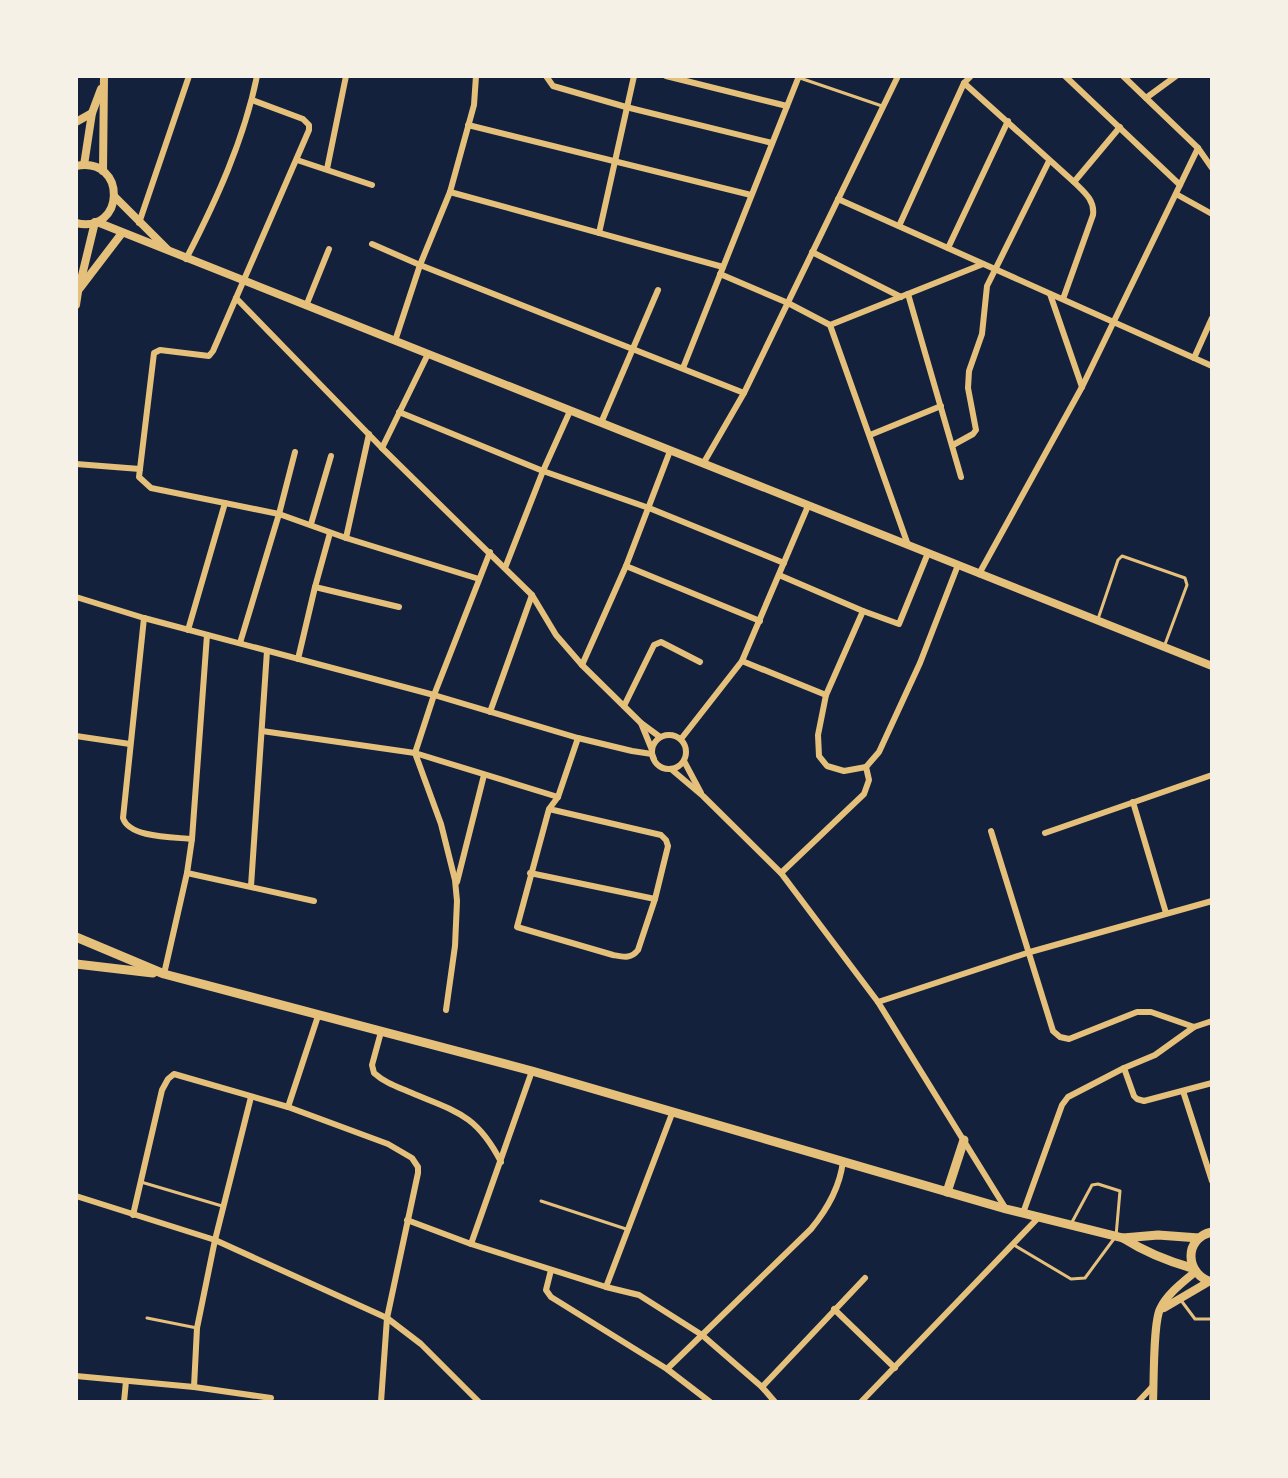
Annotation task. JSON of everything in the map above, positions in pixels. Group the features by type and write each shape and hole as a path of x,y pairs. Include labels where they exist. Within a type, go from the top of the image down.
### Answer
{"main road":[{"path":"76,937 164,974 532,1071 1006,1209 1119,1237 1166,1260 1193,1270 1201,1278 1211,1282"},
{"path":"76,964 164,974"},
{"path":"947,1192 964,1140"},
{"path":"1119,1237 1158,1235 1199,1238 1212,1233"},
{"path":"1193,1270 1191,1250 1199,1238"}],"street":[{"path":"139,223 189,76"},
{"path":"186,258 215,202 252,100 257,76"},
{"path":"327,168 346,76"},
{"path":"395,341 420,266 450,192 474,105 476,76"},
{"path":"546,76 553,87 772,143"},
{"path":"599,233 634,76"},
{"path":"666,76 787,106"},
{"path":"703,464 744,393 898,76"},
{"path":"899,226 964,83 970,76"},
{"path":"1065,76 1180,185"},
{"path":"1123,76 1198,148 1212,168"},
{"path":"1146,98 1176,76"},
{"path":"683,368 799,77"},
{"path":"76,222 86,224 96,222 107,215 114,203 111,180 103,171 94,166 78,166 104,79"},
{"path":"103,171 104,79"},
{"path":"964,83 1074,182 1090,199 1094,207 1093,216 1063,300"},
{"path":"252,100 303,119 309,125 309,130 213,351 209,356 160,350 154,352 140,477 151,488 279,514 311,524 330,533 480,579"},
{"path":"76,122 93,113"},
{"path":"948,248 1008,121"},
{"path":"468,125 751,195"},
{"path":"1074,182 1120,127"},
{"path":"979,573 1082,387 1198,148"},
{"path":"297,160 327,168 372,185"},
{"path":"953,445 976,430 968,388 969,371 982,334 987,286 1049,161"},
{"path":"450,192 599,233 721,271 830,325 908,545"},
{"path":"1176,194 1212,214"},
{"path":"115,197 170,252"},
{"path":"838,199 1212,366"},
{"path":"96,222 1212,666"},
{"path":"76,305 96,222"},
{"path":"78,292 122,233"},
{"path":"372,244 420,266 744,393"},
{"path":"306,306 329,249"},
{"path":"812,252 901,297"},
{"path":"830,325 983,264"},
{"path":"76,281 78,292"},
{"path":"601,423 658,290"},
{"path":"908,294 962,477"},
{"path":"1050,294 1082,387"},
{"path":"76,597 144,618 434,695 578,738 652,754 660,767 676,768 684,761 687,750 681,740 674,735 660,737 641,723 582,665 556,635 532,595 382,448 236,298"},
{"path":"1194,358 1212,318"},
{"path":"382,448 428,354"},
{"path":"870,435 941,406"},
{"path":"505,568 543,471 570,411"},
{"path":"399,412 543,471 649,508 784,563"},
{"path":"346,538 369,434"},
{"path":"582,665 626,566 670,451"},
{"path":"240,644 295,452"},
{"path":"311,524 330,456"},
{"path":"76,464 141,469"},
{"path":"188,630 225,503"},
{"path":"681,740 742,661 808,506"},
{"path":"298,659 330,533"},
{"path":"446,1010 455,946 455,887 441,825 415,753 434,695 490,552"},
{"path":"779,575 899,624 928,553"},
{"path":"863,611 826,695 818,735 819,756 827,766 844,771 866,767 879,752 920,663 958,565"},
{"path":"626,566 760,621"},
{"path":"315,587 399,607"},
{"path":"490,712 532,595"},
{"path":"144,618 123,818 129,828 142,833 192,839"},
{"path":"164,974 187,873 192,839 207,635"},
{"path":"624,706 654,645 661,642 700,662"},
{"path":"251,886 267,651"},
{"path":"742,661 826,695"},
{"path":"641,723 654,759"},
{"path":"262,731 415,753 558,797"},
{"path":"76,736 130,744"},
{"path":"652,750 660,737"},
{"path":"549,809 661,836 666,840 668,846 655,899 638,950 630,957 613,955 517,927 549,809 558,797 578,738"},
{"path":"684,761 703,796"},
{"path":"781,873 864,794 868,780 866,767"},
{"path":"671,769 703,796 781,873 878,1002 1006,1209"},
{"path":"455,887 484,775"},
{"path":"1045,833 1212,775"},
{"path":"1133,802 1166,913"},
{"path":"991,831 1053,1031 1060,1037 1069,1039 1137,1012 1151,1012 1194,1026"},
{"path":"187,873 314,901"},
{"path":"530,873 655,899"},
{"path":"878,1002 1030,952 1212,902"},
{"path":"288,1107 318,1016"},
{"path":"1023,1213 1062,1105 1068,1097 1155,1054 1194,1026 1212,1021"},
{"path":"381,1032 372,1065 373,1072 382,1079 471,1120 491,1143 501,1162"},
{"path":"1124,1068 1137,1099 1144,1101 1212,1083"},
{"path":"471,1244 532,1071"},
{"path":"134,1215 162,1090 171,1076 175,1074 288,1107 403,1151 416,1162 418,1178 387,1318 381,1401"},
{"path":"1183,1091 1209,1162 1212,1181"},
{"path":"194,1388 197,1328 215,1240 251,1097"},
{"path":"606,1287 674,1111"},
{"path":"667,1369 815,1224 838,1186 843,1161"},
{"path":"76,1196 215,1240 387,1318 421,1344 479,1401"},
{"path":"861,1401 1039,1217"},
{"path":"407,1220 551,1270 639,1295 702,1335 775,1401"},
{"path":"551,1270 546,1290 551,1297 667,1369 710,1401"},
{"path":"1153,1401 1160,1310 1193,1270"},
{"path":"762,1387 865,1278"},
{"path":"1160,1310 1211,1282"},
{"path":"834,1309 895,1368"},
{"path":"76,1376 271,1398"},
{"path":"124,1401 126,1381"},
{"path":"1138,1401 1154,1385"}],"lane":[{"path":"799,77 884,106"},
{"path":"1097,621 1118,560 1122,556 1185,578 1187,585 1164,647"},
{"path":"141,1182 224,1206"},
{"path":"1012,1244 1071,1279 1085,1278 1119,1237 1120,1191 1098,1184 1092,1185 1071,1225"},
{"path":"542,1201 628,1230"},
{"path":"1180,1299 1195,1319 1212,1319"},
{"path":"147,1318 197,1328"}]}
